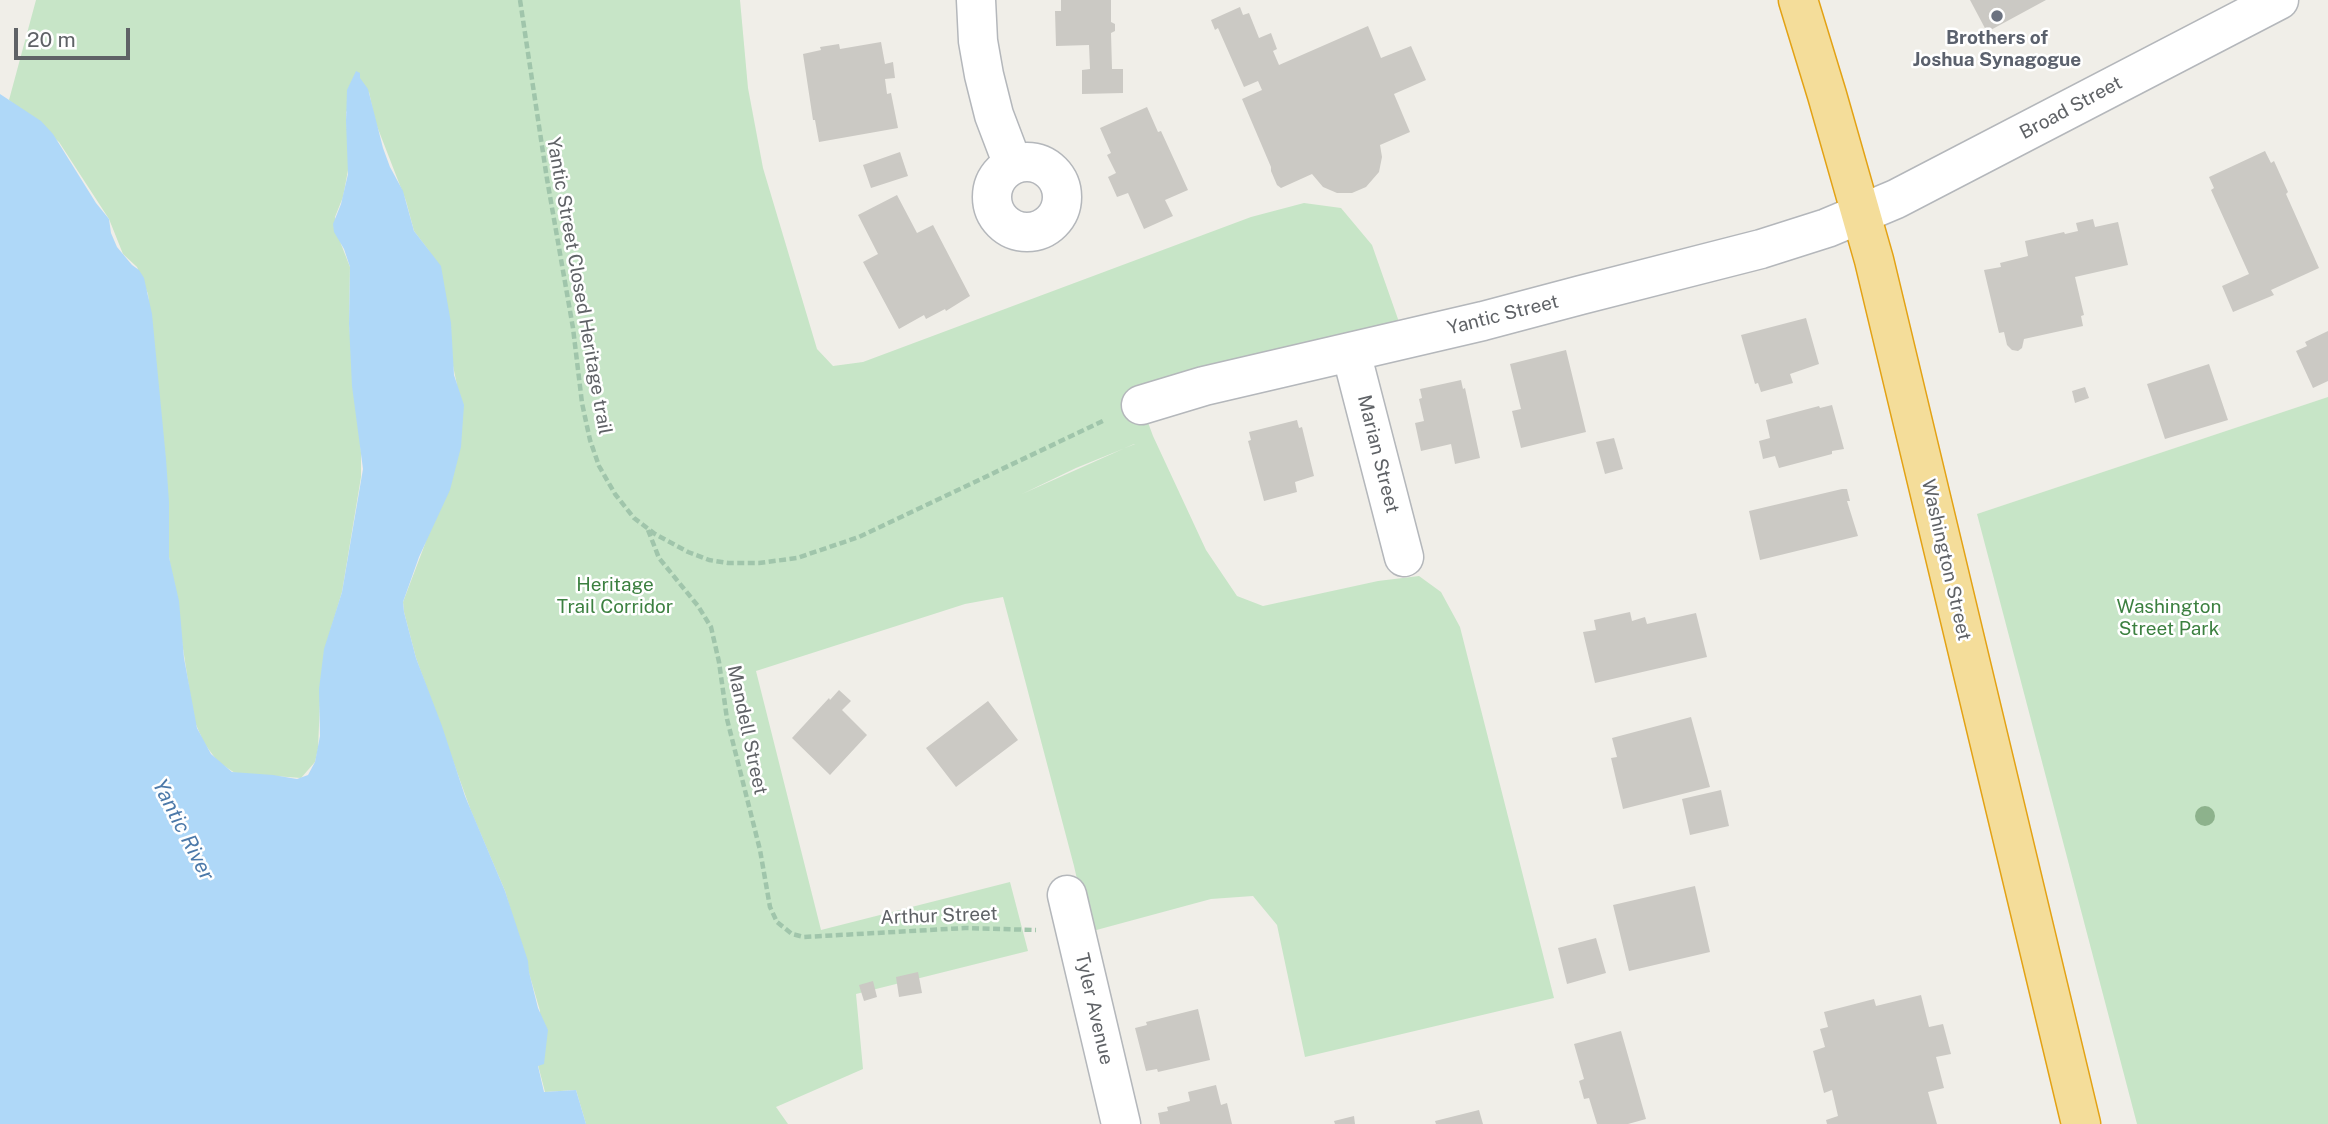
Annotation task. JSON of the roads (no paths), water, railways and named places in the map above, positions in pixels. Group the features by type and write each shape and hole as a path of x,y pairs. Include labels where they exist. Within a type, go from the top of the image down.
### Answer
{"highway":[{"name":"Washington Street","path":"1798,0 1888,315 2081,1124"}],"street":[{"path":"976,0 978,41 984,75 994,115 1013,165"},
{"name":"Broad Street","path":"1861,215 2278,0"},
{"name":"Yantic Street","path":"1141,405 1204,386 1483,321 1761,249 1861,215"},
{"name":"Marian Street","path":"1351,352 1404,557"},
{"name":"Tyler Avenue","path":"1067,895 1121,1124"}],"water":[{"name":"Yantic River","path":"356,71 360,73 360,78 368,89 383,148 403,191 414,231 441,266 451,323 454,375 464,405 461,447 450,490 419,557 403,602 404,612 416,658 465,796 505,891 528,961 538,1008 548,1030 544,1064 538,1066 544,1092 576,1090 586,1124 0,1124 0,94 41,121 53,134 109,219 117,247 144,278 152,314 166,459 169,557 179,601 184,658 197,728 211,754 232,772 297,779 308,775 315,762 320,736 319,689 324,649 342,592 363,469 352,386 350,267 333,224 348,174 347,90"}],"place":[{"name":"Brothers of Joshua Synagogue","path":"1997,16"}],"park label":[{"name":"Heritage Trail Corridor","path":"615,596"},
{"name":"Washington Street Park","path":"2169,618"}]}
